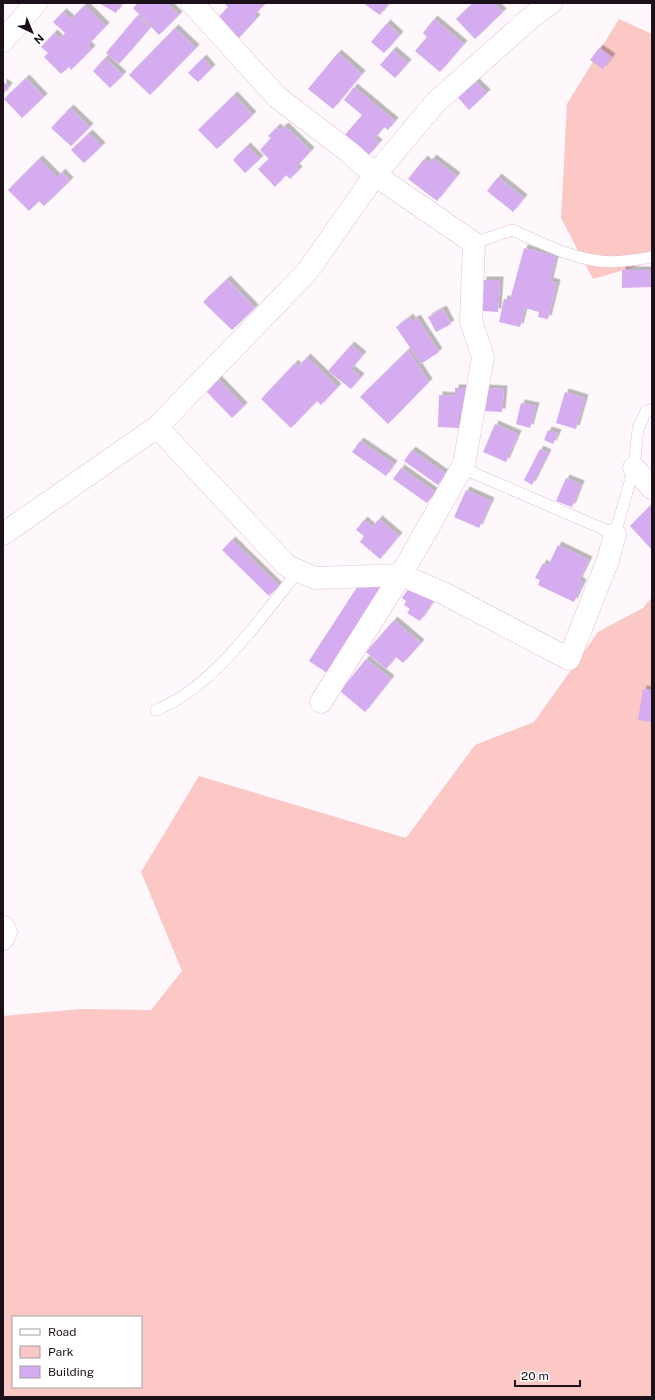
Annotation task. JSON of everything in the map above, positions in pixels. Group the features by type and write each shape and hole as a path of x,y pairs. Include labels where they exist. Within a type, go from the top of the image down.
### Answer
{"street":[{"path":"3,40 36,3"},
{"path":"192,3 277,97 349,152 375,175 474,243 471,321 483,357 464,464 401,575 321,702"},
{"path":"3,534 157,427 307,272 375,175 435,103 535,14 551,3"},
{"path":"157,427 287,566 315,578 401,575 443,593 569,659 608,560 615,534"},
{"path":"634,468 652,488"},
{"path":"3,927 6,932 3,939"}],"lane":[{"path":"474,243 512,230 564,253 595,261 632,260 652,257"},
{"path":"462,468 615,534 634,468 638,429 646,411 652,410"},
{"path":"156,710 166,706 202,682 249,634 298,570"}],"green space":[{"path":"619,19 652,34 652,262 593,279 561,218 567,104"},
{"path":"652,597 652,1397 3,1397 3,1016 80,1009 151,1010 182,971 141,872 199,776 406,838 475,745 534,722 598,632 643,608"}],"building":[{"path":"99,3 122,3 116,13"},
{"path":"138,3 167,3 179,15 159,35 133,8"},
{"path":"224,3 266,3 254,15 257,18 236,41 215,21 228,7"},
{"path":"363,3 389,3 380,15"},
{"path":"473,3 494,3 503,12 475,39 456,19"},
{"path":"85,5 106,26 88,45 92,49 71,70 69,67 61,74 44,57 48,53 41,47 54,33 60,39 65,33 53,22 63,12 71,19"},
{"path":"137,16 150,28 119,64 106,53"},
{"path":"434,19 464,44 440,72 415,51 427,37 423,33"},
{"path":"387,23 400,35 384,53 371,42"},
{"path":"175,28 196,48 150,95 129,75"},
{"path":"599,48 612,57 603,69 590,60"},
{"path":"393,50 408,63 395,78 380,65"},
{"path":"338,53 362,74 333,109 308,89"},
{"path":"105,58 123,75 110,88 93,71"},
{"path":"203,58 212,68 198,82 188,73"},
{"path":"471,77 487,93 469,110 454,93"},
{"path":"26,78 44,97 22,118 4,99"},
{"path":"3,82 9,86 3,95"},
{"path":"354,87 395,121 388,130 384,127 374,139 379,143 369,155 345,135 362,115 344,100"},
{"path":"234,95 253,115 217,149 198,130"},
{"path":"70,108 90,127 71,146 51,128"},
{"path":"285,126 311,151 296,167 299,170 290,179 286,175 275,187 258,169 269,159 260,150 271,138 268,136 277,127 280,130"},
{"path":"89,133 102,146 84,163 71,150"},
{"path":"247,146 260,159 245,173 233,160"},
{"path":"433,158 457,176 437,201 408,179 424,159 429,163"},
{"path":"39,159 57,177 62,172 70,181 44,206 39,201 29,211 8,190"},
{"path":"498,177 524,198 513,212 487,191"},
{"path":"524,248 556,256 550,281 557,283 548,319 538,317 539,312 525,308 520,327 499,322 504,299 510,300"},
{"path":"622,270 652,270 652,287 622,288"},
{"path":"227,279 255,308 232,330 203,302"},
{"path":"483,280 500,280 498,312 482,311"},
{"path":"443,309 451,324 436,332 428,317"},
{"path":"410,317 412,321 417,318 439,352 421,364 396,327"},
{"path":"351,345 363,355 351,369 361,377 351,389 328,371"},
{"path":"408,350 429,382 388,424 360,397"},
{"path":"307,357 338,387 321,405 317,401 291,428 261,399 295,363 298,367"},
{"path":"218,379 244,406 232,418 206,391"},
{"path":"455,388 468,388 467,415 459,415 459,428 438,427 439,395 455,396"},
{"path":"485,388 504,389 502,412 483,411"},
{"path":"565,392 585,398 576,429 556,423"},
{"path":"521,403 536,406 530,428 516,424"},
{"path":"495,424 518,434 506,462 483,452"},
{"path":"548,430 558,433 553,444 544,440"},
{"path":"360,441 394,464 386,476 352,452"},
{"path":"540,449 548,453 532,485 524,480"},
{"path":"412,450 446,474 438,485 404,461"},
{"path":"401,468 435,492 427,503 393,479"},
{"path":"566,478 581,484 572,507 556,501"},
{"path":"466,490 491,501 479,528 454,517"},
{"path":"652,504 652,550 630,526"},
{"path":"379,519 399,536 380,559 360,542 364,536 356,530 364,520 372,527"},
{"path":"232,540 279,586 269,596 222,550"},
{"path":"558,545 589,560 579,580 583,583 574,602 538,585 540,580 535,578 543,563 548,566"},
{"path":"363,578 384,592 330,675 309,661"},
{"path":"412,584 434,600 420,621 407,613 410,609 404,605 406,601 402,598"},
{"path":"394,620 421,643 403,663 396,657 386,669 366,652"},
{"path":"366,659 391,679 365,712 340,691"},
{"path":"643,689 652,690 652,722 638,720"}]}
